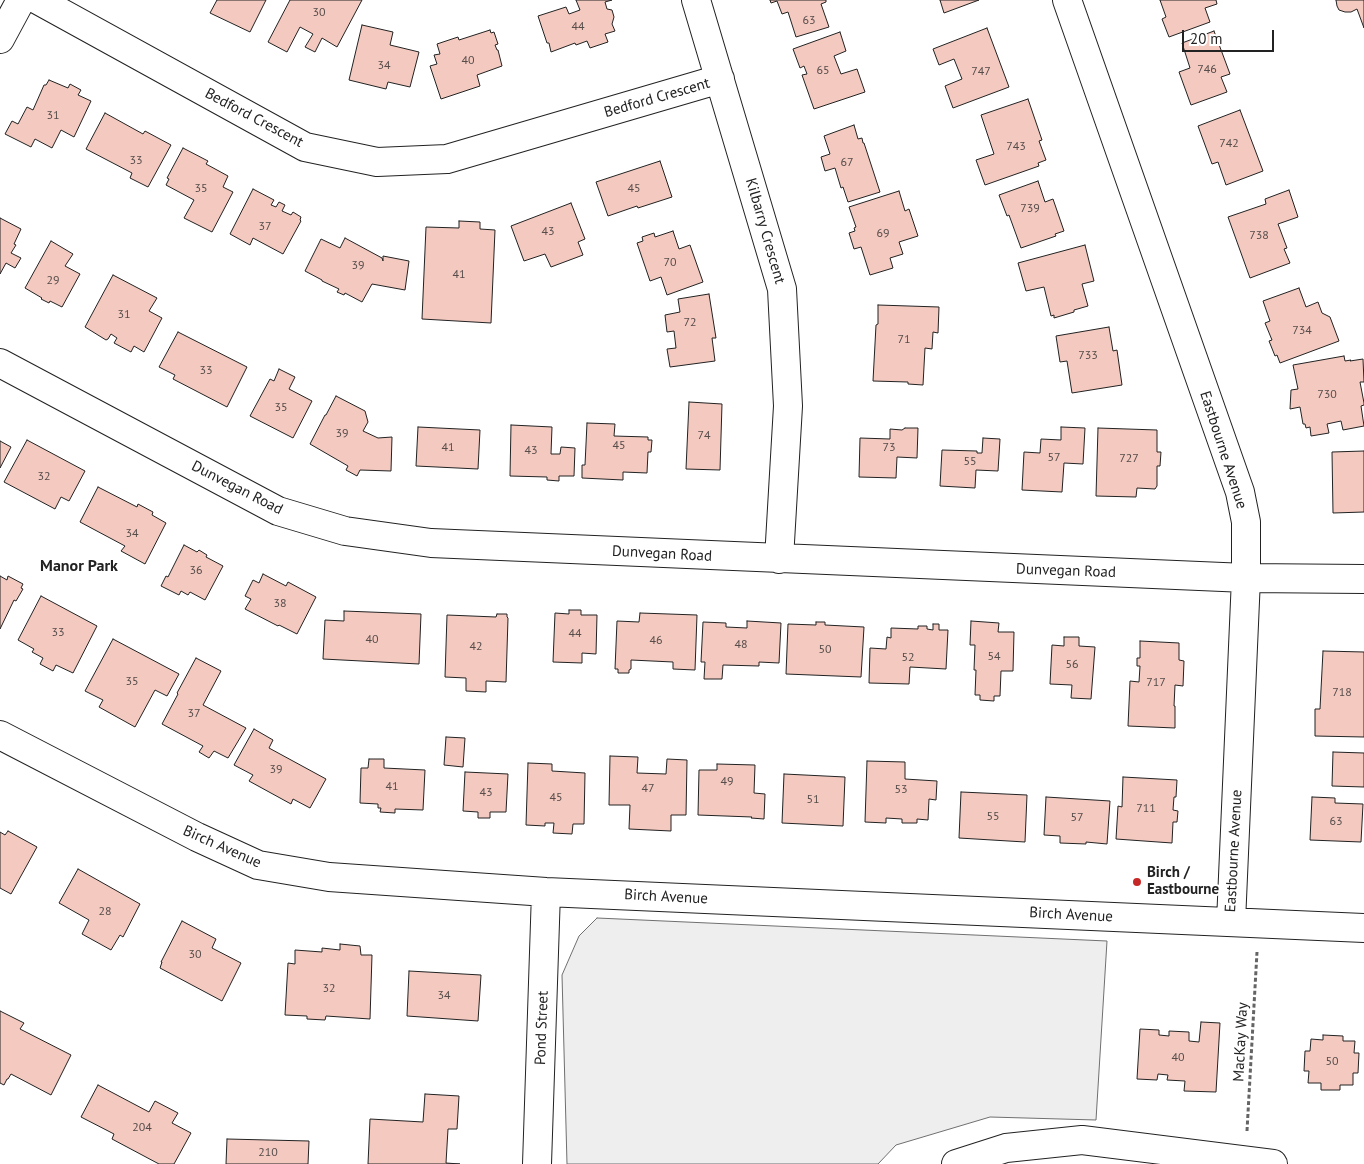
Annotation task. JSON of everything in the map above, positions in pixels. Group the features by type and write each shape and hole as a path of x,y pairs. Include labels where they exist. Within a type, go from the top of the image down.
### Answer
{"street":[{"path":"0,39 21,0"},
{"name":"Bedford Crescent","path":"38,0 305,147 377,162 448,159 720,79"},
{"name":"Kilbarry Crescent","path":"696,0 782,289 788,406 779,559"},
{"name":"Eastbourne Avenue","path":"1067,0 1240,492 1246,522 1246,578 1231,922"},
{"name":"Dunvegan Road","path":"0,363 278,511 345,530 431,544 1246,578 1364,579"},
{"name":"Birch Avenue","path":"0,735 188,833 258,865 328,877 546,892 1364,928"},
{"name":"Pond Street","path":"537,1164 546,892"},
{"path":"956,1164 1006,1148 1082,1140 1273,1164"}],"path":[{"name":"MacKay Way","path":"1246,1161 1259,924"}],"shaded area":[{"path":"597,918 1107,941 1096,1120 990,1117 896,1145 878,1164 567,1164 562,975 579,936"}],"building":[{"path":"217,0 266,0 250,32 210,13"},
{"path":"290,0 362,0 337,47 322,38 315,52 305,47 313,34 300,27 287,52 268,42"},
{"path":"576,0 612,0 605,2 607,9 612,10 614,17 612,24 615,31 605,34 608,42 590,48 587,41 576,45 575,43 551,52 538,16 566,7 569,14 580,10"},
{"path":"770,0 826,0 826,2 821,4 829,27 796,37 788,12 782,14 777,1 771,3"},
{"path":"940,0 979,0 944,13"},
{"path":"1160,0 1216,0 1217,4 1205,8 1210,22 1169,37 1162,19 1166,17"},
{"path":"1336,0 1364,0 1364,28 1357,9 1351,12 1339,10"},
{"path":"362,25 393,32 390,45 419,52 410,87 388,82 386,89 349,80"},
{"path":"987,28 1009,87 953,108 945,86 962,79 954,59 939,65 933,49"},
{"path":"490,30 491,33 494,32 498,44 495,45 502,66 477,75 480,86 441,99 430,66 437,64 434,55 440,54 437,44 458,37 459,40"},
{"path":"1214,31 1230,74 1221,77 1227,92 1191,105 1179,72 1190,68 1182,43"},
{"path":"840,32 846,51 834,56 841,74 857,69 865,92 814,109 802,75 807,74 804,66 800,68 793,49"},
{"path":"49,80 68,88 70,84 81,90 78,95 91,101 74,137 61,130 52,148 35,139 31,147 5,134 12,121 18,124 27,107 33,110 44,85"},
{"path":"1028,99 1042,140 1039,141 1046,160 1038,163 1039,166 985,185 976,160 994,154 981,115"},
{"path":"1240,110 1263,171 1226,185 1218,162 1212,164 1198,126"},
{"path":"105,113 143,134 145,131 171,145 148,187 130,178 132,173 86,149"},
{"path":"854,125 858,139 862,138 864,143 880,192 848,202 843,187 841,188 835,168 825,171 821,157 830,154 824,136"},
{"path":"183,148 208,161 206,164 228,176 223,187 233,192 212,232 184,218 194,200 166,185 169,179 167,178"},
{"path":"660,161 672,197 608,216 596,182"},
{"path":"1038,181 1045,202 1053,199 1064,231 1055,234 1056,236 1021,248 1009,215 1007,216 999,195"},
{"path":"253,189 274,200 271,205 276,207 279,202 285,205 282,211 291,215 293,212 301,217 301,221 283,254 253,238 250,245 230,234"},
{"path":"1289,190 1298,217 1278,224 1287,248 1284,249 1290,263 1250,278 1228,217 1266,204 1265,199"},
{"path":"899,191 905,211 909,209 918,236 899,242 903,254 890,258 893,268 870,275 861,247 854,249 849,233 855,231 854,228 856,227 849,207"},
{"path":"571,203 585,239 578,242 583,255 551,267 545,254 524,261 511,226"},
{"path":"0,218 21,229 14,244 16,245 11,253 21,258 15,268 6,263 0,274"},
{"path":"459,221 480,222 480,229 495,230 491,323 422,319 426,227 459,228"},
{"path":"673,231 679,249 690,245 703,282 667,295 661,277 650,281 637,243 643,241 642,237 654,233 655,237"},
{"path":"345,238 382,258 383,261 383,256 409,261 405,290 372,284 362,302 345,293 344,295 337,292 339,289 305,271 321,239 340,248"},
{"path":"51,241 73,254 65,266 80,274 62,307 41,299 25,288"},
{"path":"1085,245 1094,281 1082,284 1088,306 1054,318 1054,315 1051,316 1044,287 1026,291 1018,263"},
{"path":"113,275 157,298 149,311 162,318 144,352 134,346 131,352 114,343 117,338 111,334 106,340 85,327"},
{"path":"1299,288 1306,307 1318,302 1322,313 1330,317 1339,341 1280,363 1269,341 1272,340 1265,323 1270,321 1263,301"},
{"path":"709,294 716,338 712,338 715,361 670,367 667,349 676,348 674,331 667,332 665,315 680,312 678,299"},
{"path":"878,305 939,307 938,333 933,332 932,349 925,348 923,385 908,384 908,382 873,381"},
{"path":"1109,327 1113,351 1117,350 1122,385 1072,393 1067,361 1060,362 1056,336"},
{"path":"178,332 247,367 227,407 173,379 175,375 159,367"},
{"path":"1344,356 1345,361 1363,359 1364,382 1360,382 1364,403 1361,406 1364,426 1343,430 1341,421 1327,424 1329,433 1311,436 1310,427 1306,428 1305,424 1303,424 1300,407 1290,409 1291,390 1298,389 1293,365"},
{"path":"279,369 295,377 289,389 312,401 293,438 250,416 270,379 274,381"},
{"path":"336,396 365,411 368,422 363,431 378,438 392,437 391,471 360,470 357,476 346,470 348,466 310,444"},
{"path":"689,402 722,404 720,470 686,469"},
{"path":"587,423 615,424 614,436 648,437 648,440 652,440 651,452 648,452 647,473 623,472 623,480 582,478 582,465 585,465"},
{"path":"511,425 552,427 551,454 560,454 561,447 575,448 574,476 559,476 559,481 547,480 547,477 510,476"},
{"path":"418,427 480,430 478,469 416,466"},
{"path":"1061,427 1085,428 1083,464 1064,463 1062,492 1022,490 1024,452 1040,453 1041,439 1061,440"},
{"path":"905,428 918,428 917,458 897,457 896,478 859,477 860,438 890,439 890,429 902,430"},
{"path":"1098,428 1157,430 1157,452 1161,452 1160,466 1157,466 1157,486 1155,489 1137,488 1136,497 1096,496"},
{"path":"983,438 1000,439 998,471 976,470 975,488 940,486 942,450 977,451 977,453 982,453"},
{"path":"27,440 85,471 69,501 61,497 55,509 4,482"},
{"path":"0,441 11,447 0,468"},
{"path":"1364,451 1364,512 1333,513 1332,452"},
{"path":"98,487 137,507 138,504 153,512 152,515 166,523 145,564 121,551 125,546 80,522"},
{"path":"184,545 197,552 199,550 207,555 206,557 223,566 205,600 190,592 188,595 181,591 179,595 161,586 166,576 168,577"},
{"path":"263,574 286,586 288,582 316,597 297,634 245,609 251,599 245,596 253,580 259,583"},
{"path":"0,576 7,580 8,576 23,584 21,588 23,589 16,601 14,600 0,629"},
{"path":"41,596 97,626 73,673 56,665 53,671 40,664 43,658 32,652 34,649 18,640"},
{"path":"569,610 581,610 581,615 597,615 596,654 582,653 582,663 553,662 555,613 569,614"},
{"path":"344,611 421,614 419,664 323,659 325,620 344,621"},
{"path":"640,613 697,615 695,670 673,669 673,662 631,660 629,673 618,673 618,669 615,669 617,621 639,622"},
{"path":"497,614 507,614 508,618 506,682 486,681 486,692 466,691 466,678 445,677 447,615 496,617"},
{"path":"747,621 781,623 779,663 759,662 759,666 723,665 722,679 704,679 705,662 701,662 703,622 726,623 726,627 747,628"},
{"path":"971,621 999,623 998,632 1014,632 1013,671 1001,671 1000,696 994,696 994,701 980,700 980,695 975,695 975,645 970,645"},
{"path":"816,622 825,622 825,625 864,627 861,677 786,674 788,624 816,625"},
{"path":"933,624 939,624 939,630 948,630 946,669 910,667 909,684 869,683 870,648 886,649 887,637 891,638 891,628 918,629 918,626 927,626 927,629 933,630"},
{"path":"1064,637 1079,637 1079,646 1095,647 1091,699 1071,698 1072,685 1050,684 1052,645 1064,646"},
{"path":"113,639 179,674 167,696 155,690 135,727 99,707 103,700 85,691"},
{"path":"1140,641 1179,643 1179,660 1184,661 1183,686 1175,685 1175,728 1128,726 1130,681 1139,682 1140,666 1137,666 1137,658 1140,658"},
{"path":"1323,651 1364,652 1364,737 1315,736 1315,709 1320,709"},
{"path":"196,658 221,671 203,705 246,728 228,758 214,751 209,758 199,752 203,746 162,724"},
{"path":"254,729 273,740 269,748 326,779 310,808 293,799 291,804 249,781 253,775 234,765"},
{"path":"446,737 465,738 463,767 444,765"},
{"path":"1333,752 1364,753 1364,787 1332,786"},
{"path":"610,756 638,757 637,773 666,774 667,759 687,760 686,815 671,815 671,831 629,829 630,805 609,805"},
{"path":"369,759 384,759 384,768 425,770 423,810 395,809 395,813 380,812 381,808 378,808 378,804 360,803 361,768 368,768"},
{"path":"867,761 905,762 905,779 937,781 936,800 929,799 928,820 917,819 917,823 902,823 902,819 886,818 886,823 865,822"},
{"path":"528,763 552,764 552,771 585,773 584,824 573,824 572,834 553,833 554,823 545,823 545,826 526,825"},
{"path":"717,764 755,765 754,793 765,794 764,819 698,815 699,770 717,770"},
{"path":"465,772 508,774 506,812 490,812 490,818 478,818 478,812 463,811"},
{"path":"784,774 845,777 843,826 782,823"},
{"path":"1123,777 1177,780 1173,810 1178,811 1177,822 1173,822 1172,843 1116,839 1118,806 1122,807"},
{"path":"961,792 1027,795 1025,842 959,838"},
{"path":"1046,797 1110,801 1107,844 1086,842 1086,844 1060,843 1060,836 1044,835"},
{"path":"1312,797 1335,798 1335,803 1363,804 1361,842 1310,840"},
{"path":"8,831 37,847 11,894 0,888 0,832 5,835"},
{"path":"78,869 140,904 123,937 120,935 111,950 82,934 89,920 59,903"},
{"path":"182,921 216,939 212,948 241,963 222,1001 160,968 161,962"},
{"path":"340,944 360,946 361,955 372,955 370,1019 326,1016 325,1020 307,1019 307,1016 285,1015 288,963 295,964 295,950 322,952 322,948 340,950"},
{"path":"409,971 481,975 478,1021 407,1016"},
{"path":"0,1011 24,1023 20,1029 71,1055 51,1095 11,1074 4,1085 0,1083"},
{"path":"1201,1022 1220,1023 1216,1092 1184,1091 1185,1081 1167,1080 1168,1075 1158,1074 1157,1080 1137,1079 1140,1029 1159,1030 1159,1035 1169,1036 1169,1031 1189,1032 1189,1041 1199,1042"},
{"path":"1323,1035 1343,1036 1343,1041 1355,1041 1354,1053 1359,1053 1358,1073 1353,1073 1353,1085 1340,1085 1340,1090 1321,1090 1321,1083 1308,1083 1309,1071 1304,1071 1305,1051 1310,1051 1311,1039 1323,1040"},
{"path":"98,1085 149,1112 155,1101 178,1113 172,1123 191,1133 174,1164 159,1164 112,1139 114,1134 81,1117"},
{"path":"425,1094 459,1096 457,1129 448,1129 446,1163 460,1164 368,1164 370,1119 423,1122"},
{"path":"227,1139 309,1141 308,1164 226,1164"}],"place":[{"name":"Birch / Eastbourne","path":"1137,882"}],"district":[{"name":"Manor Park","path":"79,566"}]}
